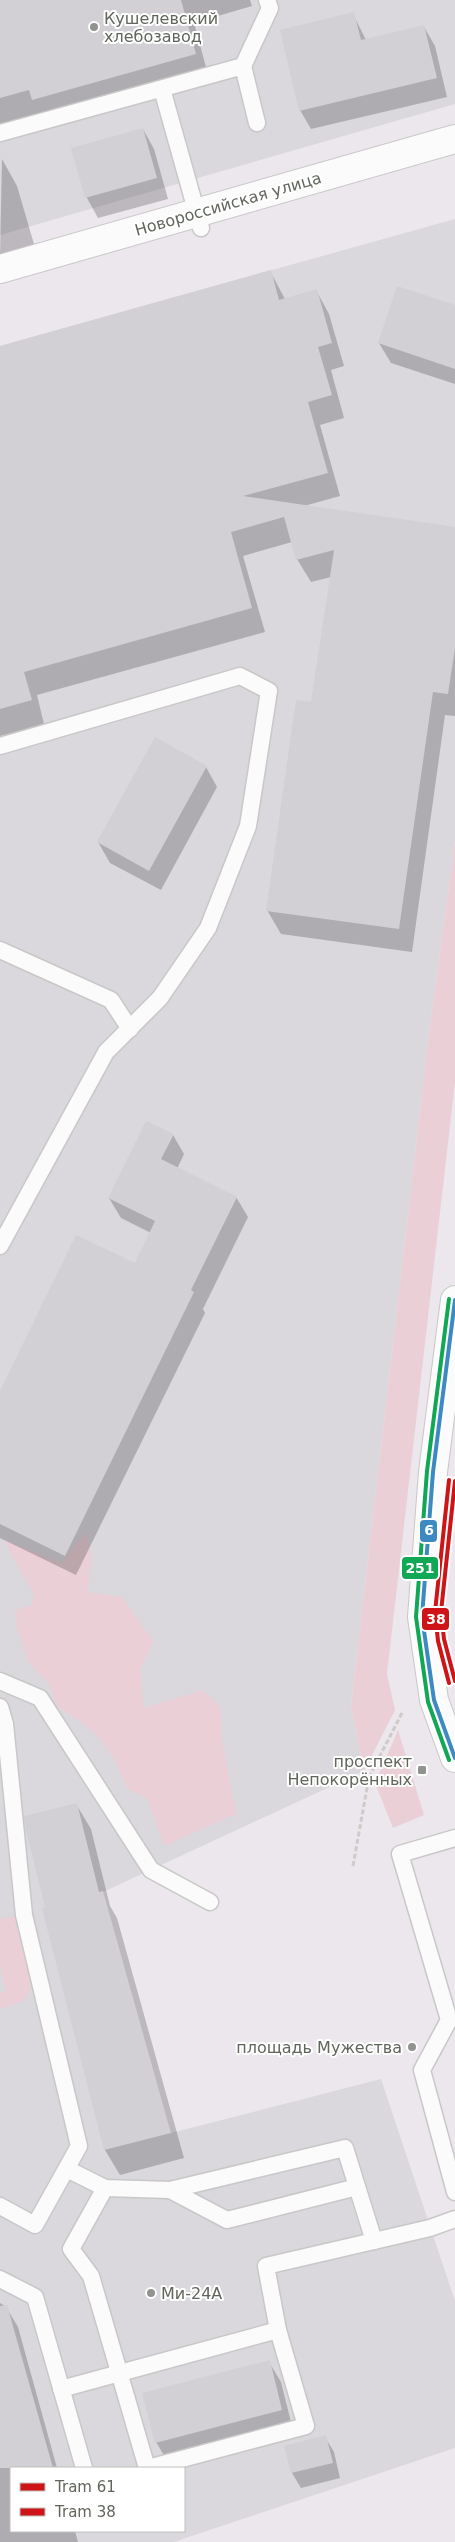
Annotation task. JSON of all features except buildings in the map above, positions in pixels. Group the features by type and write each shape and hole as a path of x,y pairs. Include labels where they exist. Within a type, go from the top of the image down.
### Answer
{"main road":[{"name":"Новороссийская улица","path":"0,286 455,139"},
{"name":"Новороссийская улица","path":"0,269 455,156"},
{"path":"455,1300 444,1465 422,1616 434,1700 455,1758"}],"lane":[{"path":"257,123 243,66 270,8 267,0"},
{"path":"0,133 243,66"},
{"path":"162,89 199,221"},
{"path":"0,746 240,676 269,691 248,826 208,928 160,998 106,1052 0,1246"},
{"path":"0,950 111,1000 130,1029"},
{"path":"0,1681 40,1698 150,1870 210,1902"},
{"path":"0,1707 5,1724 24,1915 79,2146 35,2225 0,2206"},
{"path":"455,1838 400,1854 449,2020 422,2070 455,2192"},
{"path":"67,2169 105,2188 170,2190 345,2148 374,2241"},
{"path":"170,2190 227,2220 357,2187"},
{"path":"105,2188 71,2249 90,2276 120,2371 147,2467"},
{"path":"151,2467 306,2426 278,2330 266,2266 430,2228 455,2219"},
{"path":"0,2279 35,2297 84,2467"},
{"path":"61,2389 120,2371 278,2330"}],"path":[{"path":"353,1866 369,1777 402,1713"}],"shaded area":[{"path":"0,0 455,0 455,104 0,235"},
{"path":"455,219 455,841 429,1033 351,1706 364,1771 103,1892 171,2133 381,2079 455,2301 455,2448 174,2542 0,2542 0,346"},
{"path":"455,841 455,1082 387,1674 395,1710 364,1771 351,1706 429,1033"},
{"path":"86,1532 91,1556 88,1592 122,1597 153,1641 140,1670 144,1708 203,1690 220,1707 222,1741 236,1814 164,1846 148,1799 127,1788 115,1761 101,1740 82,1722 57,1707 49,1684 28,1661 17,1627 15,1610 32,1605 34,1594 3,1540 61,1563"},
{"path":"398,1730 424,1815 393,1828 375,1783"},
{"path":"17,1916 31,1988 23,2001 0,2009 0,1993 6,1991 0,1963 0,1919"}],"tram line":[{"name":"38","path":"449,1480 435,1612 438,1641 449,1683"},
{"name":"61","path":"455,1481 441,1612 444,1639 455,1681"}],"transit line":[{"name":"251","path":"449,1299 427,1471 416,1617 428,1702 449,1760"},
{"name":"6","path":"455,1300 433,1472 422,1617 434,1700 455,1758"}],"place":[{"name":"Кушелевский хлебозавод","path":"94,27"},
{"name":"проспект Непокорённых","path":"422,1770"},
{"name":"площадь Мужества","path":"412,2047"},
{"name":"Ми-24А","path":"151,2293"}]}
